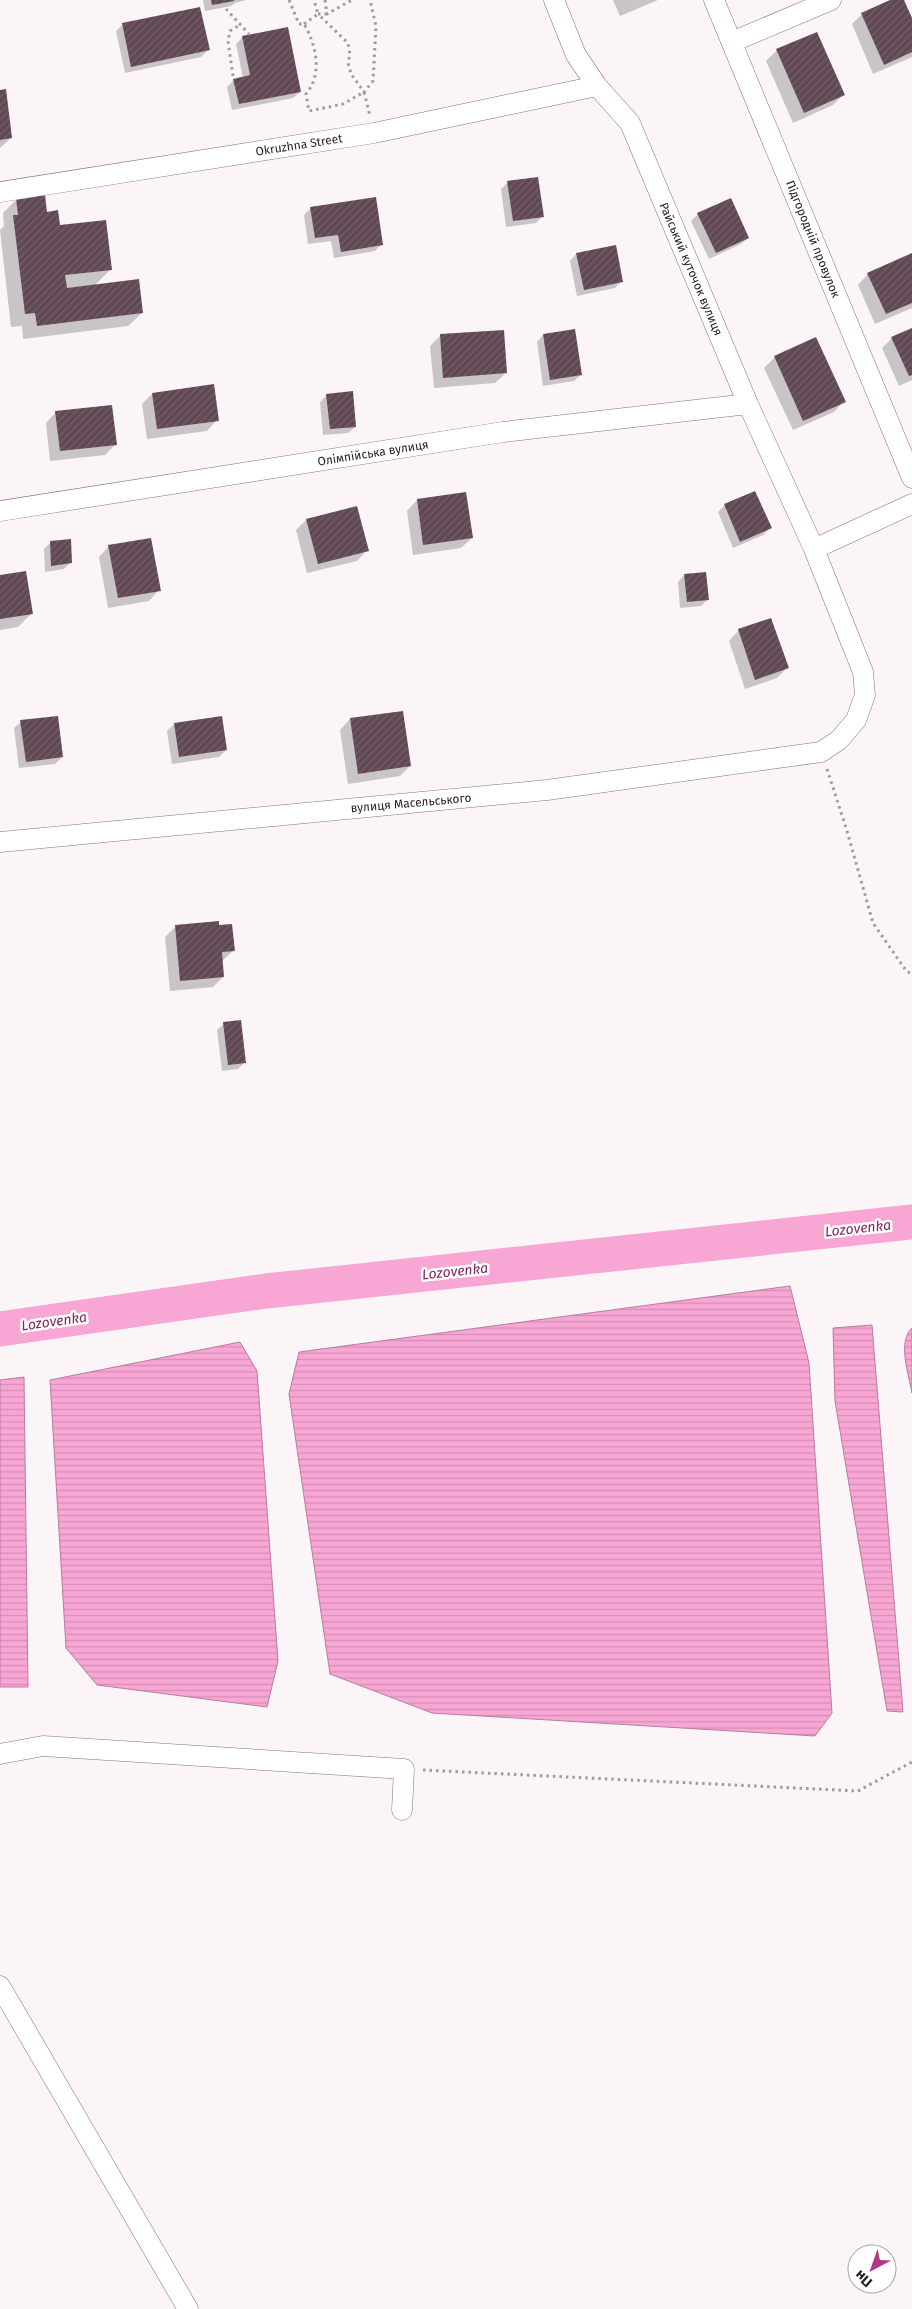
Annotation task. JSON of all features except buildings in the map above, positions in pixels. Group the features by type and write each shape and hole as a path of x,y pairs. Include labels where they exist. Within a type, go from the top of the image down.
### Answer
{"street":[{"name":"Райський куточок вулиця","path":"554,0 576,55 597,86 630,123 748,404 814,549 863,672 865,695 856,720 839,740 821,752"},
{"name":"Підгородній провулок","path":"714,0 912,478"},
{"path":"732,42 831,0"},
{"name":"Okruzhna Street","path":"0,192 374,133 597,86"},
{"name":"Олімпійська вулиця","path":"0,510 503,432 748,404"},
{"path":"814,549 912,504"},
{"name":"вулиця Масельського","path":"0,842 547,790 821,752"},
{"path":"0,1754 43,1746 404,1769 402,1810"},
{"path":"0,1986 188,2309"}],"path":[{"path":"289,0 299,24 304,24 318,14 326,14 352,0"},
{"path":"314,0 318,14 348,43 350,54 348,63 351,74 364,92 374,133"},
{"path":"325,0 326,14"},
{"path":"304,24 313,39 316,55 312,86 306,94 309,111 343,104 364,92 373,81 376,26 370,0"},
{"path":"226,9 249,34"},
{"path":"233,76 228,42 230,31 241,24"},
{"path":"821,752 848,831 873,923 907,972 912,973"},
{"path":"404,1769 858,1791 912,1762"}],"shaded area":[{"path":"790,1286 809,1363 832,1713 815,1736 432,1713 330,1674 289,1394 299,1352"},
{"path":"872,1325 903,1712 887,1711 835,1401 833,1328"},
{"path":"912,1328 912,1393 905,1359 905,1342"},
{"path":"240,1342 257,1371 278,1661 267,1707 97,1685 66,1648 50,1380"},
{"path":"24,1377 28,1687 0,1687 0,1380"}],"waterway":[{"name":"Lozovenka","path":"0,1329 266,1291 912,1222"}]}
